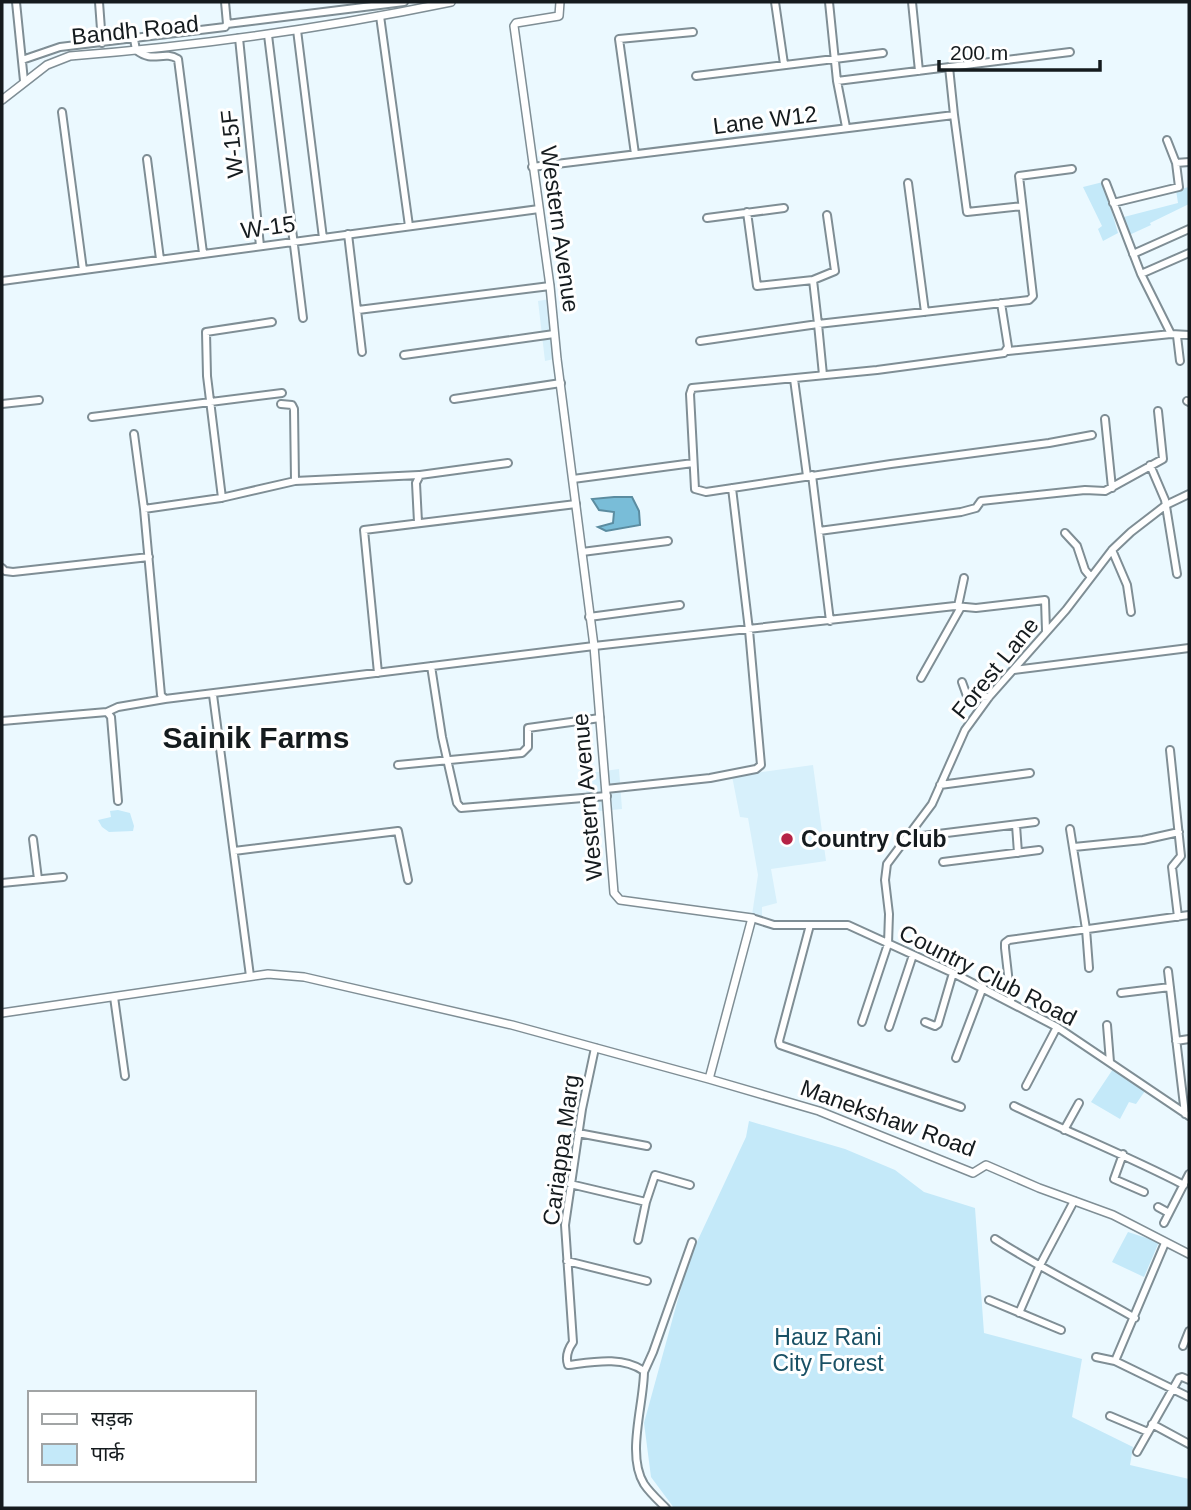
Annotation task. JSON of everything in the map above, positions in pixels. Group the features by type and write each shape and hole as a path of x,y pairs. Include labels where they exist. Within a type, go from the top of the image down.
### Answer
{"street":[{"path":"16,2 24,81"},
{"path":"99,2 102,43"},
{"path":"225,2 227,24"},
{"path":"336,2 336,12"},
{"path":"22,60 60,47 223,28 227,24 404,2"},
{"name":"Bandh Road","path":"2,100 47,65 70,56 268,35 451,2"},
{"name":"Western Avenue","path":"559,2 559,16 516,23 514,26 550,286 594,646 614,893 617,899 752,918"},
{"path":"775,2 784,64"},
{"path":"829,2 837,81 846,127"},
{"path":"912,2 919,71"},
{"path":"380,16 409,226"},
{"path":"297,30 323,238"},
{"path":"635,154 619,39 693,32"},
{"path":"268,35 303,318"},
{"name":"W-15F","path":"239,38 260,246"},
{"path":"134,39 136,51 145,57 173,55 178,59 203,253"},
{"path":"837,81 1070,52"},
{"path":"696,76 883,53"},
{"path":"949,67 967,212 1022,206"},
{"path":"62,113 82,270"},
{"name":"Lane W12","path":"532,167 954,115"},
{"path":"1113,203 1177,188 1179,185 1176,163 1167,140"},
{"path":"147,159 160,259"},
{"path":"1176,163 1189,162"},
{"path":"700,341 818,324 1029,300 1032,297 1020,176 1072,169"},
{"path":"908,183 925,312"},
{"path":"1106,183 1141,274 1174,335 1180,361"},
{"path":"707,218 784,208"},
{"name":"W-15","path":"2,281 539,209"},
{"path":"747,212 757,286 813,279 835,271 827,215"},
{"path":"1133,254 1189,229"},
{"path":"348,234 362,352"},
{"path":"1141,274 1189,253"},
{"path":"813,279 823,376"},
{"path":"358,310 550,286"},
{"path":"1001,303 1007,351"},
{"path":"222,498 210,402 206,332 272,322"},
{"path":"404,355 554,334"},
{"path":"1091,435 698,491 694,486 690,394 692,388 823,376 1007,351 1189,335"},
{"path":"794,379 819,531 830,621"},
{"path":"454,399 561,383"},
{"path":"92,417 282,393"},
{"path":"2,404 39,400"},
{"path":"281,404 292,405 294,408 295,481"},
{"path":"819,531 961,512 976,508 983,500 1112,488 1164,457 1158,411"},
{"path":"1105,419 1112,488"},
{"path":"134,434 149,557 161,695 165,699"},
{"path":"144,509 222,498 295,481 420,475 508,463"},
{"path":"573,479 693,463"},
{"path":"1150,466 1166,505 1177,574"},
{"path":"418,523 416,483 420,475"},
{"path":"431,666 447,760 457,803 461,808 607,792 710,778 759,768 761,759 749,630 732,488"},
{"name":"Forest Lane","path":"862,1022 888,944 890,914 885,871 890,857 932,804 965,730 989,697 1066,610 1112,550 1166,505 1189,494"},
{"path":"378,673 363,531 576,504"},
{"path":"1065,533 1077,545 1085,570 1090,576"},
{"path":"582,552 668,541"},
{"path":"1112,550 1127,584 1131,612"},
{"path":"2,568 13,572 149,557"},
{"path":"921,678 959,607 964,578"},
{"path":"2,721 107,712 118,707 165,699 594,646 959,607 1045,600 1046,631"},
{"path":"589,617 680,605"},
{"path":"1014,670 1189,648"},
{"path":"962,682 967,695 989,697"},
{"path":"213,695 250,976"},
{"path":"107,712 110,717 118,801"},
{"path":"398,765 522,753 528,747 528,729 600,718"},
{"path":"1170,750 1181,856 1172,867 1178,917"},
{"path":"940,785 1030,773"},
{"path":"906,838 1035,822"},
{"path":"1016,825 1018,853"},
{"path":"1070,829 1086,929 1089,968"},
{"path":"234,850 398,831 408,880"},
{"path":"1074,847 1143,840 1179,832"},
{"path":"33,839 38,879"},
{"path":"943,862 1039,850"},
{"path":"2,883 63,877"},
{"path":"1011,1001 1004,948 1007,941 1189,915"},
{"path":"2,1013 276,974 304,977 512,1025 709,1079 752,918"},
{"name":"Country Club Road","path":"752,918 769,924 843,923 914,955 1011,1001 1057,1027 1187,1115"},
{"path":"810,925 780,1045 961,1107"},
{"path":"889,1027 914,955"},
{"path":"1168,971 1187,1115"},
{"path":"925,1022 934,1026 939,1024 953,973"},
{"path":"957,1058 983,987"},
{"path":"1121,993 1170,987"},
{"path":"114,997 125,1076"},
{"path":"1107,1024 1110,1062"},
{"path":"1026,1086 1057,1027"},
{"path":"1176,1041 1189,1039"},
{"name":"Cariappa Marg","path":"595,1048 578,1133 565,1225 573,1342 567,1350 568,1364 609,1361 635,1365 644,1372"},
{"name":"Manekshaw Road","path":"709,1079 819,1111 973,1173 986,1165 1113,1215 1189,1254"},
{"path":"1064,1130 1079,1104"},
{"path":"1014,1106 1123,1154 1184,1185"},
{"path":"578,1133 647,1146"},
{"path":"1123,1154 1114,1179 1144,1192"},
{"path":"1164,1223 1189,1174"},
{"path":"638,1240 645,1202 655,1175 690,1185"},
{"path":"570,1184 645,1202"},
{"path":"1019,1313 1074,1201"},
{"path":"1157,1207 1169,1213"},
{"path":"995,1239 1039,1268 1135,1318"},
{"path":"666,1508 643,1483 637,1465 636,1444 644,1372 692,1242"},
{"path":"1115,1361 1165,1242"},
{"path":"567,1261 647,1281"},
{"path":"989,1300 1061,1331"},
{"path":"1184,1346 1189,1331"},
{"path":"1096,1357 1115,1361 1189,1397"},
{"path":"1137,1452 1180,1377 1189,1380"},
{"path":"1110,1416 1148,1432"},
{"path":"1152,1424 1189,1444"}],"shaded area":[{"path":"550,299 554,359 545,361 538,301"},
{"name":"Country Club","path":"813,765 826,861 771,869 777,903 762,907 762,917 752,915 758,875 748,818 740,817 732,776"},
{"path":"619,769 622,809 590,812 583,774"}],"green space":[{"path":"1103,182 1118,233 1103,241 1098,229 1102,226 1083,187"},
{"path":"1189,187 1189,204 1127,236 1120,218 1178,203 1176,190"},
{"path":"110,811 130,813 133,831 109,832 102,827 98,820 111,817"},
{"path":"1113,1069 1145,1091 1136,1104 1129,1102 1120,1119 1091,1102"},
{"name":"Hauz Rani City Forest","path":"749,1121 845,1149 895,1170 924,1192 975,1208 984,1333 1082,1359 1072,1417 1133,1447 1130,1465 1189,1479 1189,1508 674,1508 651,1477 644,1423 689,1259 746,1137"},
{"path":"1128,1232 1159,1242 1144,1277 1112,1262"}],"water":[{"path":"632,497 639,511 640,525 606,531 598,527 613,523 614,512 599,510 592,499"}],"place":[{"name":"Country Club","path":"787,839"}],"district":[{"name":"Sainik Farms","path":"256,737"}]}
